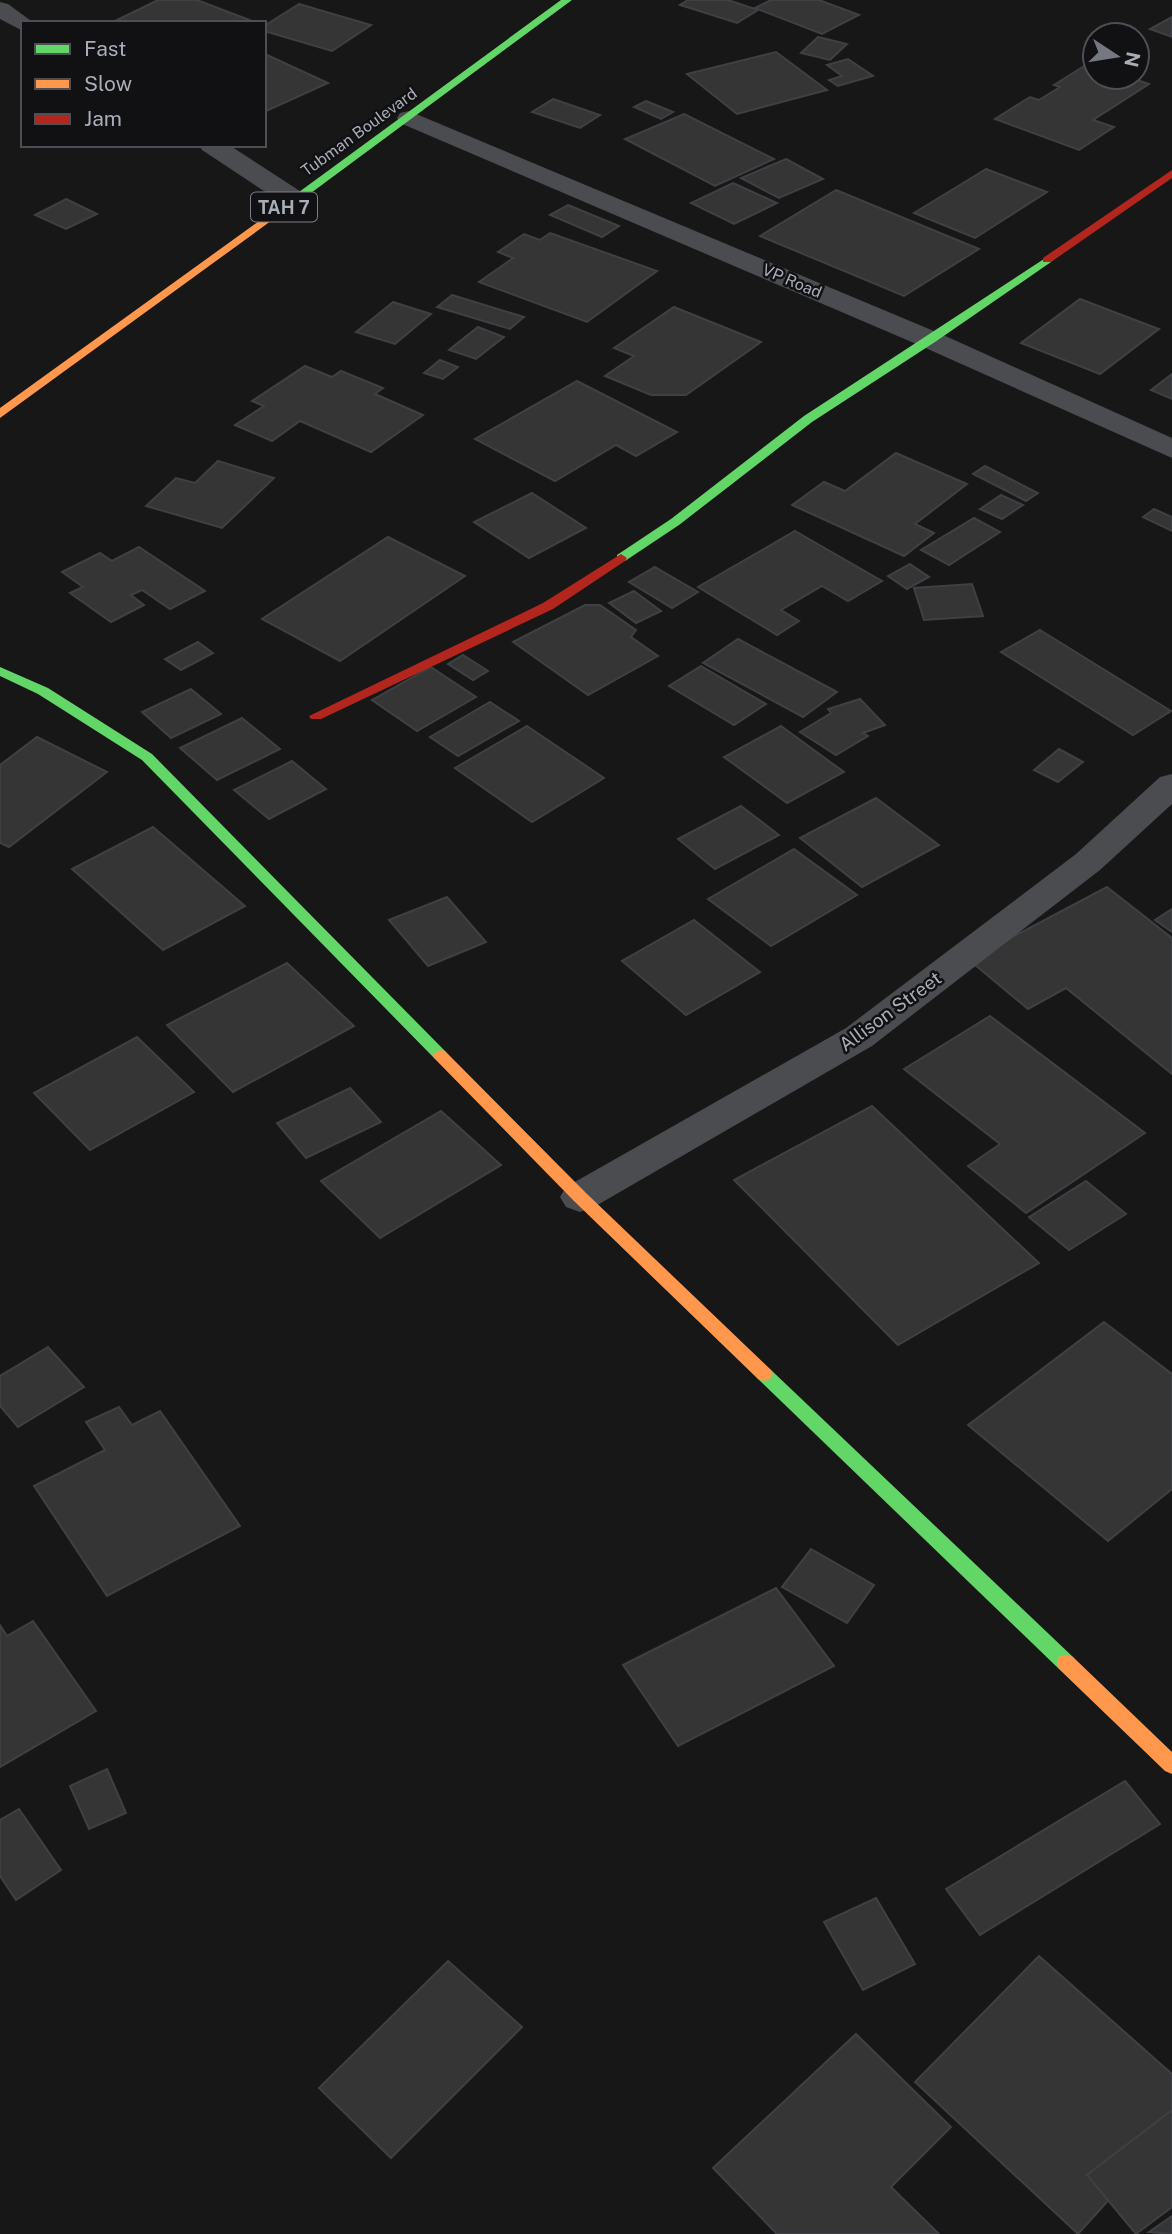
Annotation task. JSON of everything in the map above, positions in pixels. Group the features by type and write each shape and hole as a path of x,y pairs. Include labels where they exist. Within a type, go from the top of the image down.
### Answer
{"main road":[{"name":"Tubman Boulevard","path":"0,414 409,118 567,0"},
{"path":"316,716 548,606 675,522 808,419 931,341 1172,173"},
{"path":"0,671 43,691 147,757 580,1197 1172,1765"}],"street":[{"path":"0,9 21,23"},
{"name":"VP Road","path":"409,118 931,341 1172,449"},
{"path":"214,147 295,199"},
{"name":"Allison Street","path":"580,1197 859,1037 1087,862 1172,785"}],"building":[{"path":"158,0 197,0 252,21 115,21"},
{"path":"688,0 728,0 758,10 737,23 680,5"},
{"path":"771,0 819,0 859,15 822,34 755,8"},
{"path":"299,4 371,25 332,51 266,32 266,25"},
{"path":"1172,17 1172,37 1151,28"},
{"path":"818,37 847,44 830,60 801,53"},
{"path":"776,52 827,90 737,114 687,74"},
{"path":"267,55 328,83 266,111"},
{"path":"848,59 873,76 838,86 829,80 842,76 827,65"},
{"path":"1081,68 1081,91 1138,91 1093,120 1114,127 1079,150 995,119 1030,97 1039,100 1060,87 1054,85"},
{"path":"553,99 600,115 580,128 532,112"},
{"path":"646,101 673,112 661,119 634,107"},
{"path":"684,114 774,159 715,186 625,139"},
{"path":"786,159 823,179 779,198 741,178"},
{"path":"986,169 1047,192 975,238 914,213"},
{"path":"733,183 777,203 734,224 691,203"},
{"path":"836,190 979,249 904,296 760,236"},
{"path":"66,199 97,214 66,229 35,215"},
{"path":"568,205 619,226 602,237 550,215"},
{"path":"550,233 657,271 587,322 479,282 513,258 498,252 524,234 540,240"},
{"path":"452,295 524,317 510,329 437,307"},
{"path":"1080,299 1159,329 1100,374 1021,343"},
{"path":"393,302 431,314 395,344 356,332"},
{"path":"674,307 761,342 686,395 651,395 605,376 634,356 614,348"},
{"path":"478,327 504,337 476,359 449,350"},
{"path":"440,360 458,367 443,379 424,373"},
{"path":"305,366 332,377 341,371 383,388 375,394 423,415 371,452 300,421 272,441 235,425 264,406 252,401"},
{"path":"1172,374 1172,399 1151,390"},
{"path":"577,381 677,432 636,456 616,445 555,481 475,439"},
{"path":"896,453 967,484 915,524 934,533 904,556 792,505 824,482 845,491"},
{"path":"218,461 274,478 222,528 146,506 176,478 195,483"},
{"path":"985,466 1038,493 1026,501 973,474"},
{"path":"532,493 586,528 529,558 474,522"},
{"path":"1001,495 1023,505 1002,519 980,509"},
{"path":"1154,509 1172,517 1172,531 1143,517"},
{"path":"974,518 1000,532 949,565 921,550"},
{"path":"795,531 882,581 848,601 822,586 781,610 799,621 777,635 698,587"},
{"path":"388,537 465,576 340,661 262,619"},
{"path":"139,547 205,591 170,609 142,590 131,595 144,605 111,622 70,593 83,587 62,572 100,553 112,561"},
{"path":"910,564 929,577 907,589 888,576"},
{"path":"655,567 698,592 672,608 629,582"},
{"path":"972,584 983,616 924,620 914,588"},
{"path":"634,591 661,611 636,623 609,603"},
{"path":"585,605 600,605 636,630 631,637 658,656 588,695 513,642"},
{"path":"1040,630 1171,711 1133,735 1001,652"},
{"path":"738,639 837,692 803,717 703,663"},
{"path":"198,642 213,653 181,670 165,659"},
{"path":"463,655 488,671 473,680 448,664"},
{"path":"701,666 766,704 734,725 669,686"},
{"path":"431,667 476,697 417,731 372,700"},
{"path":"191,689 221,714 171,738 142,712"},
{"path":"860,699 885,725 863,733 868,736 836,755 800,732 831,713 828,709"},
{"path":"490,702 519,721 458,756 430,737"},
{"path":"242,718 280,749 217,780 180,748"},
{"path":"527,726 604,778 532,822 455,768"},
{"path":"781,726 844,772 787,803 724,757"},
{"path":"37,737 107,772 9,847 0,843 0,765"},
{"path":"1059,749 1083,762 1058,782 1034,770"},
{"path":"292,761 326,789 269,819 234,790"},
{"path":"876,798 939,845 862,887 800,838"},
{"path":"741,806 779,835 715,869 678,839"},
{"path":"153,827 245,906 163,950 72,869"},
{"path":"794,849 857,895 771,946 708,899"},
{"path":"1107,887 1172,938 1172,1074 1066,988 1028,1009 969,960"},
{"path":"447,897 486,942 428,966 389,920"},
{"path":"1172,909 1172,932 1155,920"},
{"path":"694,920 760,972 686,1015 622,961"},
{"path":"287,963 354,1026 233,1092 167,1025"},
{"path":"990,1016 1145,1133 1026,1213 968,1166 1000,1144 904,1069"},
{"path":"137,1037 194,1092 90,1150 34,1093"},
{"path":"350,1088 381,1122 306,1158 277,1123"},
{"path":"872,1106 1039,1263 898,1345 734,1180"},
{"path":"441,1111 501,1165 380,1238 321,1181"},
{"path":"1086,1181 1126,1214 1069,1250 1029,1217"},
{"path":"1104,1322 1172,1374 1172,1489 1108,1541 968,1425"},
{"path":"48,1347 84,1387 18,1427 0,1406 0,1376"},
{"path":"119,1407 132,1425 160,1411 240,1526 107,1596 34,1486 105,1450 86,1422"},
{"path":"811,1549 874,1585 847,1623 782,1587"},
{"path":"776,1588 834,1666 678,1746 623,1665"},
{"path":"33,1621 96,1711 0,1767 0,1625 7,1636"},
{"path":"107,1769 126,1813 89,1829 70,1786"},
{"path":"1125,1781 1160,1824 980,1935 946,1889"},
{"path":"19,1809 61,1870 16,1900 0,1876 0,1820"},
{"path":"876,1898 915,1964 863,1990 824,1922"},
{"path":"1039,1956 1172,2074 1172,2130 1078,2234 915,2082"},
{"path":"448,1961 522,2027 391,2158 319,2088"},
{"path":"856,2034 951,2127 891,2187 939,2234 777,2234 713,2168"},
{"path":"1172,2110 1172,2207 1136,2234 1087,2175"},
{"path":"1172,2216 1172,2234 1149,2232"}],"traffic: fast":[{"path":"288,205 567,0"},
{"path":"621,558 675,522 808,419 931,340 1047,260"},
{"path":"0,671 43,691 147,757 440,1055"},
{"path":"764,1374 1066,1663"}],"traffic: slow":[{"path":"0,414 288,205"},
{"path":"440,1055 580,1197 764,1374"},
{"path":"1066,1663 1172,1765"}],"traffic: jam":[{"path":"1047,260 1172,173"},
{"path":"316,716 548,606 621,558"}]}
